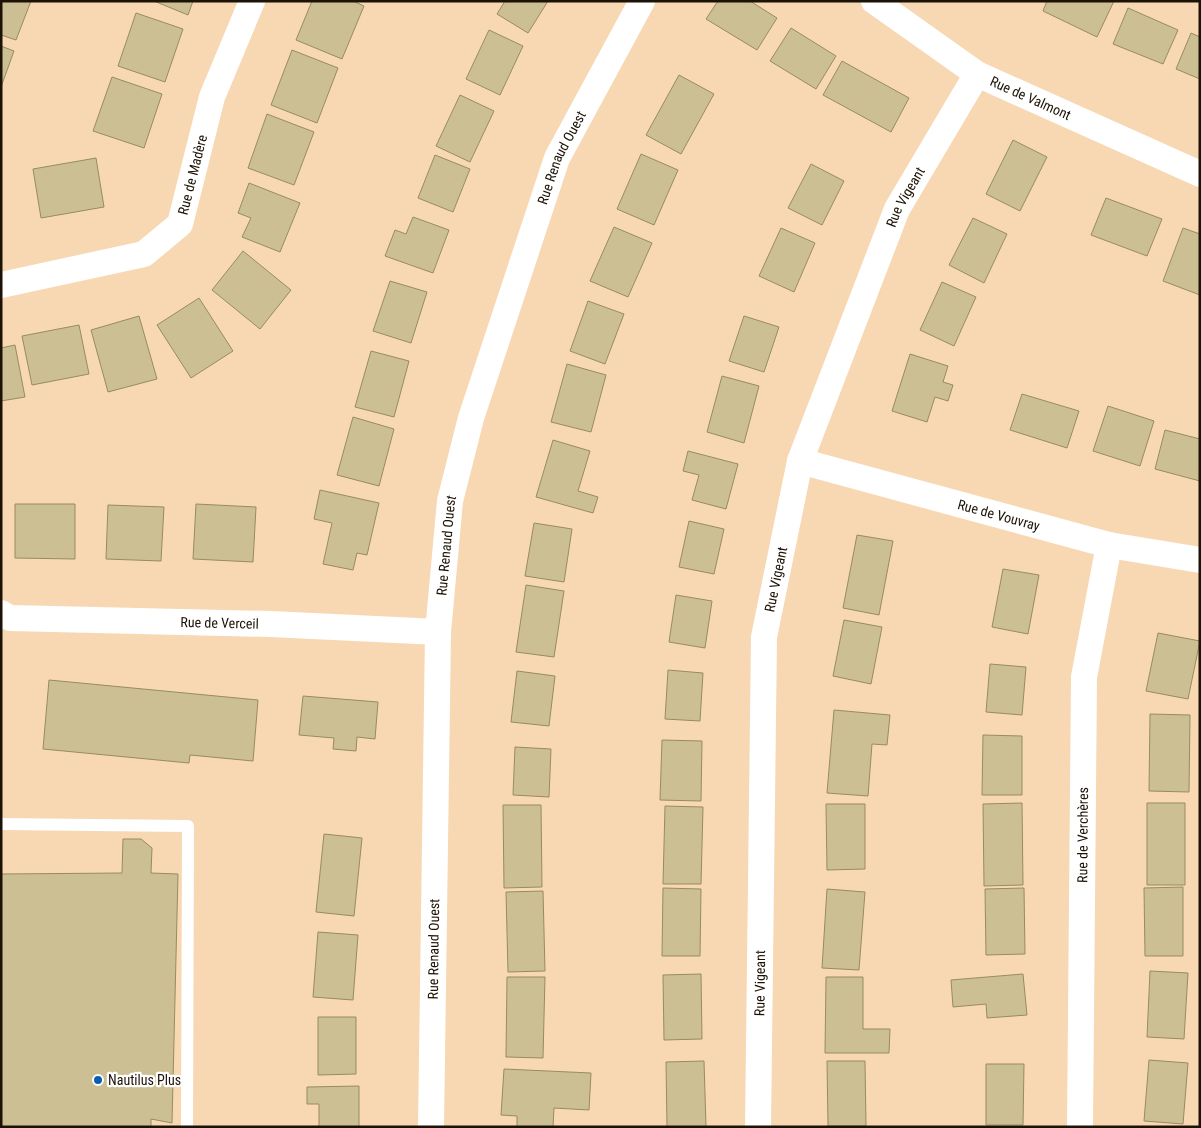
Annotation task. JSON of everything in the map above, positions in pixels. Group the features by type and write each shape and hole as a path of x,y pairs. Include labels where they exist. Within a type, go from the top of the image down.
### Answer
{"street":[{"name":"Rue de Madère","path":"1,285 144,254 180,224 212,97 252,1"},
{"name":"Rue Renaud Ouest","path":"430,1127 438,632 450,501 471,418 557,158 642,1"},
{"name":"Rue de Valmont","path":"874,1 977,74 1200,174"},
{"name":"Rue Vigeant","path":"758,1127 764,637 800,461 897,209 977,74"},
{"name":"Rue de Vouvray","path":"800,461 1108,545 1200,560"},
{"name":"Rue de Verchères","path":"1080,1127 1084,677 1108,545"},
{"name":"Rue de Verceil","path":"1,613 10,618 271,624 438,632"}],"lane":[{"path":"1,824 188,826 187,1127"}],"building":[{"path":"1,1 31,1 16,40 1,35"},
{"path":"154,1 193,1 188,15"},
{"path":"312,1 353,1 364,6 342,59 296,40"},
{"path":"505,1 548,1 528,33 497,14"},
{"path":"718,1 750,1 777,18 757,50 706,19"},
{"path":"1047,1 1114,1 1097,37 1043,11"},
{"path":"1128,8 1178,30 1163,64 1113,44"},
{"path":"136,13 183,29 165,82 118,66"},
{"path":"791,28 836,56 816,89 770,61"},
{"path":"489,30 523,46 500,95 466,79"},
{"path":"1191,33 1200,37 1200,79 1176,69"},
{"path":"1,46 14,51 1,87"},
{"path":"292,50 338,68 317,123 271,105"},
{"path":"842,61 909,98 891,132 823,95"},
{"path":"679,75 714,94 681,154 646,135"},
{"path":"112,77 162,94 144,148 93,131"},
{"path":"460,95 494,111 470,162 436,146"},
{"path":"267,114 314,132 294,185 248,168"},
{"path":"1013,140 1047,157 1020,211 986,194"},
{"path":"641,154 678,170 654,225 617,209"},
{"path":"435,155 470,169 453,212 418,198"},
{"path":"96,158 104,207 41,218 33,169"},
{"path":"811,164 844,181 822,225 788,208"},
{"path":"249,183 300,203 280,252 242,237 251,218 238,213"},
{"path":"1106,198 1162,219 1147,256 1091,235"},
{"path":"413,217 449,230 433,273 385,256 395,230 406,234"},
{"path":"973,218 1007,234 984,283 949,265"},
{"path":"614,227 652,243 628,297 590,281"},
{"path":"781,228 815,243 794,292 759,276"},
{"path":"1183,228 1200,234 1200,295 1163,281"},
{"path":"243,251 291,290 260,329 212,290"},
{"path":"390,281 427,292 411,343 373,331"},
{"path":"942,282 976,297 954,346 920,330"},
{"path":"199,298 233,351 191,378 157,325"},
{"path":"588,301 624,314 605,364 570,351"},
{"path":"139,316 157,379 108,392 91,330"},
{"path":"744,316 779,327 764,372 729,361"},
{"path":"79,325 89,374 32,385 22,336"},
{"path":"15,345 25,397 1,401 1,348"},
{"path":"371,351 409,361 394,417 355,407"},
{"path":"910,354 948,366 943,382 953,385 948,401 935,397 927,422 892,411"},
{"path":"567,364 606,375 591,432 551,422"},
{"path":"722,376 759,386 744,443 707,432"},
{"path":"1022,394 1079,411 1067,448 1010,430"},
{"path":"1108,406 1154,421 1140,466 1093,451"},
{"path":"353,417 394,429 379,486 337,475"},
{"path":"1165,430 1200,439 1200,481 1155,469"},
{"path":"553,440 590,451 578,491 598,497 593,513 536,497"},
{"path":"688,451 738,464 726,509 692,500 699,475 683,471"},
{"path":"320,490 379,503 367,555 357,553 353,570 323,564 332,523 314,519"},
{"path":"15,504 75,504 75,559 15,558"},
{"path":"196,504 256,507 253,562 193,559"},
{"path":"108,505 164,507 161,561 106,559"},
{"path":"689,521 724,529 714,574 679,567"},
{"path":"534,523 572,529 564,582 525,576"},
{"path":"857,535 893,541 879,615 843,608"},
{"path":"1003,569 1039,575 1028,634 992,627"},
{"path":"526,585 564,591 554,657 516,652"},
{"path":"676,595 712,601 705,648 669,642"},
{"path":"844,620 882,627 871,684 833,676"},
{"path":"1158,633 1200,641 1188,699 1146,691"},
{"path":"990,664 1026,667 1022,715 986,712"},
{"path":"668,670 703,673 700,721 665,719"},
{"path":"517,671 555,676 549,726 511,722"},
{"path":"49,680 258,700 253,761 190,755 189,763 43,749"},
{"path":"303,696 378,702 375,739 357,737 356,751 333,749 334,738 299,735"},
{"path":"834,710 890,715 887,745 872,744 868,796 827,793"},
{"path":"1150,714 1190,715 1189,792 1149,791"},
{"path":"983,735 1022,736 1022,795 982,795"},
{"path":"662,740 702,741 701,801 660,800"},
{"path":"515,747 551,749 549,797 513,795"},
{"path":"1022,803 1023,885 984,886 983,804"},
{"path":"1147,803 1185,803 1185,885 1147,885"},
{"path":"826,804 865,804 865,869 827,870"},
{"path":"503,805 541,805 542,887 504,888"},
{"path":"665,806 703,807 701,884 663,884"},
{"path":"324,834 362,838 354,916 316,912"},
{"path":"123,839 141,839 152,848 151,873 178,874 172,1123 151,1119 151,1127 1,1127 1,874 122,873"},
{"path":"1183,887 1183,956 1145,956 1144,888"},
{"path":"663,888 701,889 700,956 662,956"},
{"path":"1024,888 1025,954 986,955 985,889"},
{"path":"827,889 865,892 859,970 822,968"},
{"path":"543,891 545,971 508,972 506,892"},
{"path":"318,932 358,935 353,1000 313,997"},
{"path":"1150,971 1188,973 1184,1039 1147,1037"},
{"path":"701,974 702,1039 664,1040 663,975"},
{"path":"1023,974 1027,1015 987,1018 986,1004 953,1007 951,980"},
{"path":"507,977 545,977 543,1058 506,1057"},
{"path":"826,977 863,977 863,1029 890,1029 889,1053 825,1053"},
{"path":"318,1017 356,1017 356,1074 318,1075"},
{"path":"1149,1060 1188,1063 1183,1124 1144,1121"},
{"path":"704,1061 706,1127 667,1127 666,1062"},
{"path":"827,1061 865,1061 866,1126 828,1126"},
{"path":"986,1064 1024,1064 1023,1125 986,1125"},
{"path":"504,1069 591,1073 589,1110 554,1108 553,1127 517,1127 517,1116 501,1115"},
{"path":"359,1086 359,1127 319,1127 319,1104 307,1104 307,1087"}],"place":[{"name":"Nautilus Plus","path":"98,1080"}]}
